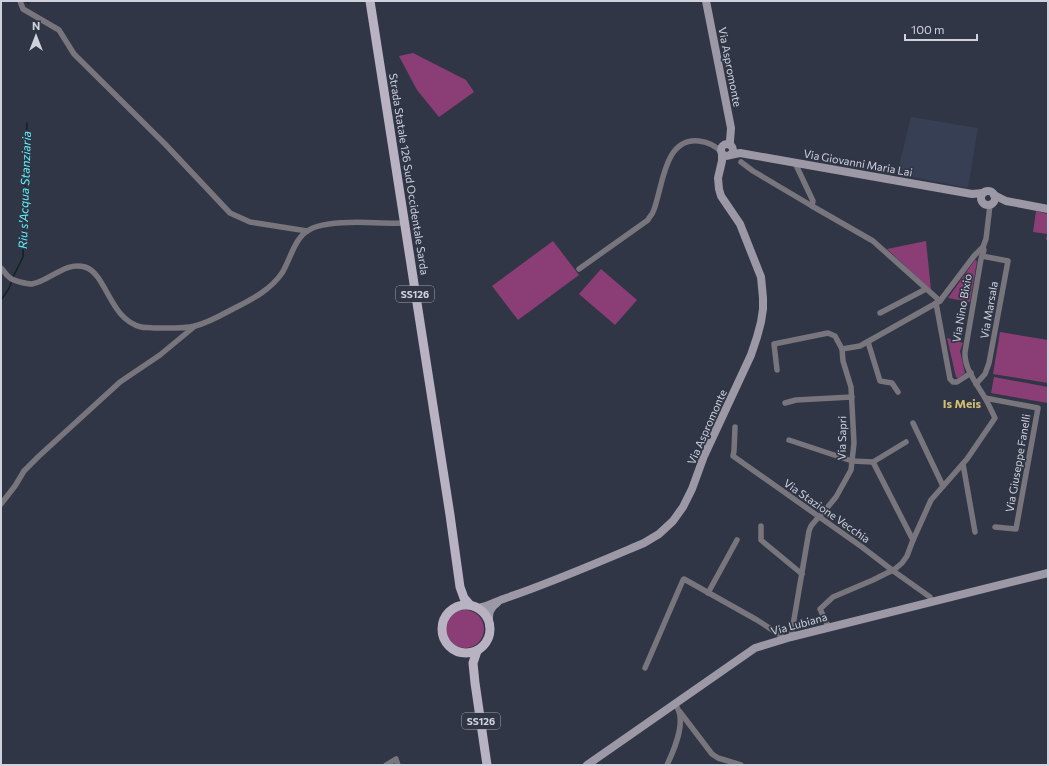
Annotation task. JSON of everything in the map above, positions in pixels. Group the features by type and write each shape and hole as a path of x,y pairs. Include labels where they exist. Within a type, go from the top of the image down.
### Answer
{"main road":[{"name":"Strada Statale 126 Sud Occidentale Sarda","path":"370,1 460,587"},
{"name":"SS126","path":"460,587 457,607 450,610 443,619 442,634 444,641 449,647 462,653 468,659 474,677"},
{"name":"SS126","path":"460,587 464,598 485,615 489,625"},
{"path":"457,607 463,605 474,607"},
{"path":"462,653 476,651 483,646 490,632 489,625"},
{"name":"SS126","path":"476,651 473,663 474,677 487,765"}],"street":[{"path":"20,1 23,9 59,30 74,54 165,144 230,213 250,222 307,231"},
{"name":"Via Aspromonte","path":"474,607 483,608 502,599 539,587 644,543 659,534 668,526 684,507 704,456 751,355 757,337 763,309 761,277 740,224 721,196 719,189 718,178 720,165 729,151 731,128 706,1"},
{"path":"579,269 648,220 652,213 671,154 686,143 696,141 704,142 719,149 729,151 753,171 873,240 938,302 950,379 953,382 957,382 971,372"},
{"name":"Via Giovanni Maria Lai","path":"729,151 972,194 988,202 1004,200 1048,209"},
{"path":"796,164 813,201 812,206"},
{"name":"Via Nino Bixio","path":"963,464 995,418 966,364 965,358 981,258 986,239 988,202"},
{"path":"1,268 9,278 15,281 30,284 45,279 69,267 83,266 90,269 99,279 119,313 129,322 142,327 182,328 196,326 212,320 265,291 273,284 281,273 296,245 307,231 320,226 352,222 388,224 404,223"},
{"path":"777,370 774,344 828,333 835,336 842,349 860,346 938,302 974,256 983,247"},
{"path":"974,256 981,258"},
{"name":"Via Marsala","path":"976,384 985,374 989,363 1008,261 981,258"},
{"path":"880,313 926,289"},
{"path":"1,504 24,472 44,451 120,382 160,356 196,326"},
{"path":"868,342 880,381 892,383 898,392"},
{"name":"Via Sapri","path":"787,638 802,574 809,531 818,517 836,497 852,470 854,443 852,397 851,387 843,361 842,349"},
{"path":"785,403 796,400 852,397"},
{"name":"Via Giuseppe Fanelli","path":"985,398 1038,408 1016,529 995,527"},
{"path":"913,423 943,486"},
{"name":"Via Stazione Vecchia","path":"735,427 733,456 862,547 930,597 932,602"},
{"path":"789,440 852,461 873,462 906,442"},
{"path":"873,462 913,540"},
{"path":"829,628 820,609 833,597 873,580 902,563 907,556 931,500 963,464"},
{"path":"963,464 975,532"},
{"path":"761,526 761,540 802,574"},
{"path":"708,593 737,540"},
{"name":"Via Lubiana","path":"590,764 755,648 787,638 1048,573"},
{"path":"645,668 682,580 684,579 787,638"},
{"path":"489,625 490,610 492,606 502,599"},
{"path":"667,765 676,745 680,726 680,712 678,706 674,704"},
{"path":"680,712 712,754 718,758 741,765"},
{"path":"386,765 396,759 398,765"}],"shaded area":[{"path":"413,53 466,80 474,92 439,117 417,90 399,56"},
{"path":"911,117 978,128 968,188 897,174"},
{"path":"1036,211 1048,214 1048,240 1046,240 1047,234 1033,232"},
{"path":"553,241 579,275 518,320 492,286"},
{"path":"926,241 931,290 887,249"},
{"path":"975,260 977,261 970,302 948,298"},
{"path":"601,269 637,300 615,325 579,294"},
{"path":"1000,332 1048,340 1048,383 993,374"},
{"path":"947,338 963,343 960,351 965,373 958,378 956,377"},
{"path":"994,377 1048,387 1048,403 991,393"},
{"path":"461,610 469,610 479,615 483,622 483,636 479,643 469,648 461,648 451,643 449,640 446,633 446,625 451,615 454,613"}],"waterway":[{"name":"Riu s'Acqua Stanziaria","path":"13,277 23,257 27,123"},
{"name":"Riu s'Acqua Stanziaria","path":"1,300 12,281"}],"district":[{"name":"Is Meis","path":"962,404"}]}
